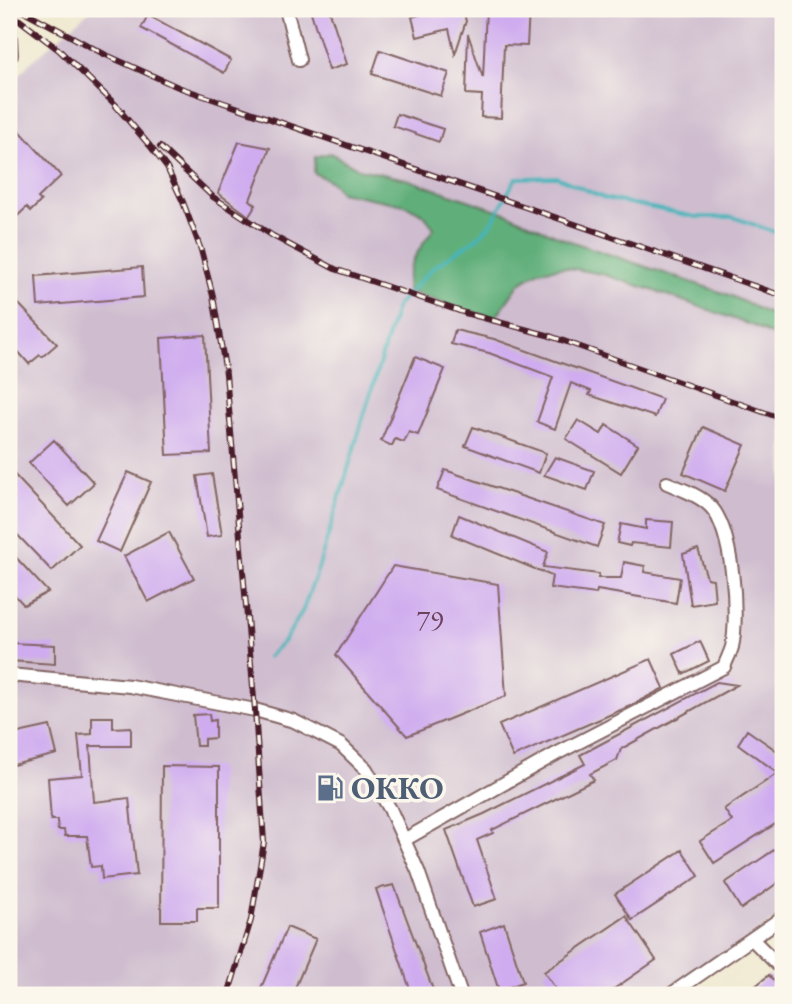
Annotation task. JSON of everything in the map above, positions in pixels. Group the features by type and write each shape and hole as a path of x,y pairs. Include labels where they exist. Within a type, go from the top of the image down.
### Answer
{"street":[{"path":"286,9 299,60"},
{"path":"9,19 10,57"},
{"path":"404,840 556,754 724,667 732,648 734,614 733,580 723,524 710,505 667,483"},
{"path":"9,675 130,686 255,710 294,721 341,745 366,769 390,809 418,872 461,995"},
{"path":"670,995 783,917"},
{"path":"752,939 783,970"}],"shaded area":[{"path":"92,9 783,9 783,914 669,995 9,995 9,86 30,63"}],"green space":[{"path":"330,153 359,169 406,179 509,214 564,239 729,295 771,315 783,317 783,341 754,326 655,291 602,274 563,267 539,271 520,283 495,318 408,291 411,266 434,228 423,214 405,205 340,192 332,182 314,173 315,157"}],"building":[{"path":"310,9 329,9 347,64 329,70"},
{"path":"440,9 462,9 466,21 455,54 449,29 417,37 412,17"},
{"path":"486,9 529,9 527,46 504,45 501,118 481,117 482,95 466,94 468,34 483,78"},
{"path":"148,15 231,60 224,73 141,28"},
{"path":"380,50 449,73 441,96 372,74"},
{"path":"397,114 443,129 439,142 393,126"},
{"path":"9,119 61,176 38,198 41,201 31,211 27,207 9,224"},
{"path":"239,142 270,148 250,200 256,205 249,216 218,193"},
{"path":"142,267 144,297 38,306 36,276"},
{"path":"15,300 57,344 29,364 9,341 9,306"},
{"path":"455,330 494,339 662,399 655,417 589,395 591,391 571,383 555,429 537,422 553,377 489,353 451,344"},
{"path":"205,335 211,453 167,455 161,338"},
{"path":"415,357 445,369 418,435 409,432 404,442 395,439 392,446 381,441"},
{"path":"578,420 601,434 606,425 638,445 621,473 566,439"},
{"path":"473,427 546,453 539,473 465,446"},
{"path":"703,427 745,445 725,491 683,473"},
{"path":"54,440 94,483 69,506 29,463"},
{"path":"555,457 594,471 587,490 544,475"},
{"path":"9,469 80,545 52,571 9,526"},
{"path":"445,470 605,525 597,547 437,490"},
{"path":"128,472 151,482 120,552 96,541"},
{"path":"212,474 222,535 207,537 197,476"},
{"path":"459,515 548,552 543,567 599,574 598,578 621,578 624,562 645,566 644,572 680,578 676,603 597,590 596,594 550,588 552,576 452,535"},
{"path":"646,520 673,522 671,547 617,543 621,524 646,529"},
{"path":"169,532 194,578 148,602 124,556"},
{"path":"698,549 707,578 713,579 715,601 691,605 683,554"},
{"path":"9,550 48,592 24,605 9,589"},
{"path":"393,566 498,584 506,696 407,736 336,655"},
{"path":"700,641 709,661 683,674 674,654"},
{"path":"9,643 55,645 55,664 9,661"},
{"path":"651,659 664,688 630,706 513,757 499,725"},
{"path":"717,682 737,685 621,749 617,760 590,774 594,780 477,840 497,899 473,907 446,830 585,764 580,755"},
{"path":"209,714 210,721 215,720 215,738 204,739 204,746 196,746 193,715"},
{"path":"92,717 113,717 113,728 131,727 131,746 90,746 94,802 129,798 137,875 102,879 101,866 91,867 87,836 65,836 64,830 58,830 57,820 51,820 48,778 82,775 78,735 92,734"},
{"path":"50,726 57,754 9,766 9,735"},
{"path":"747,730 783,755 783,819 714,863 700,841 732,821 724,809 778,773 738,744"},
{"path":"162,766 219,767 219,908 197,908 197,921 161,921"},
{"path":"783,844 783,879 741,909 725,883"},
{"path":"682,850 699,876 632,920 615,894"},
{"path":"394,885 435,995 412,995 376,889"},
{"path":"626,916 656,960 605,995 560,995 544,972"},
{"path":"504,923 523,982 499,991 480,932"},
{"path":"287,927 316,939 292,995 258,995"},
{"path":"769,975 780,988 772,995 760,995 753,988"}],"waterway":[{"path":"268,657 285,640 303,610 319,566 397,305 435,266 476,239 491,224 516,178 557,177 604,198 696,217 733,217 783,235"}],"railway":[{"path":"20,9 104,54 178,87 783,296"},
{"path":"9,12 59,50 122,111"},
{"path":"116,106 167,168 183,202 201,250 213,296 226,374 264,842 251,920 228,995"},
{"path":"160,147 213,197 273,236 335,269 465,313 547,335 783,419"}],"place":[{"name":"ОККО","path":"330,788"}]}
